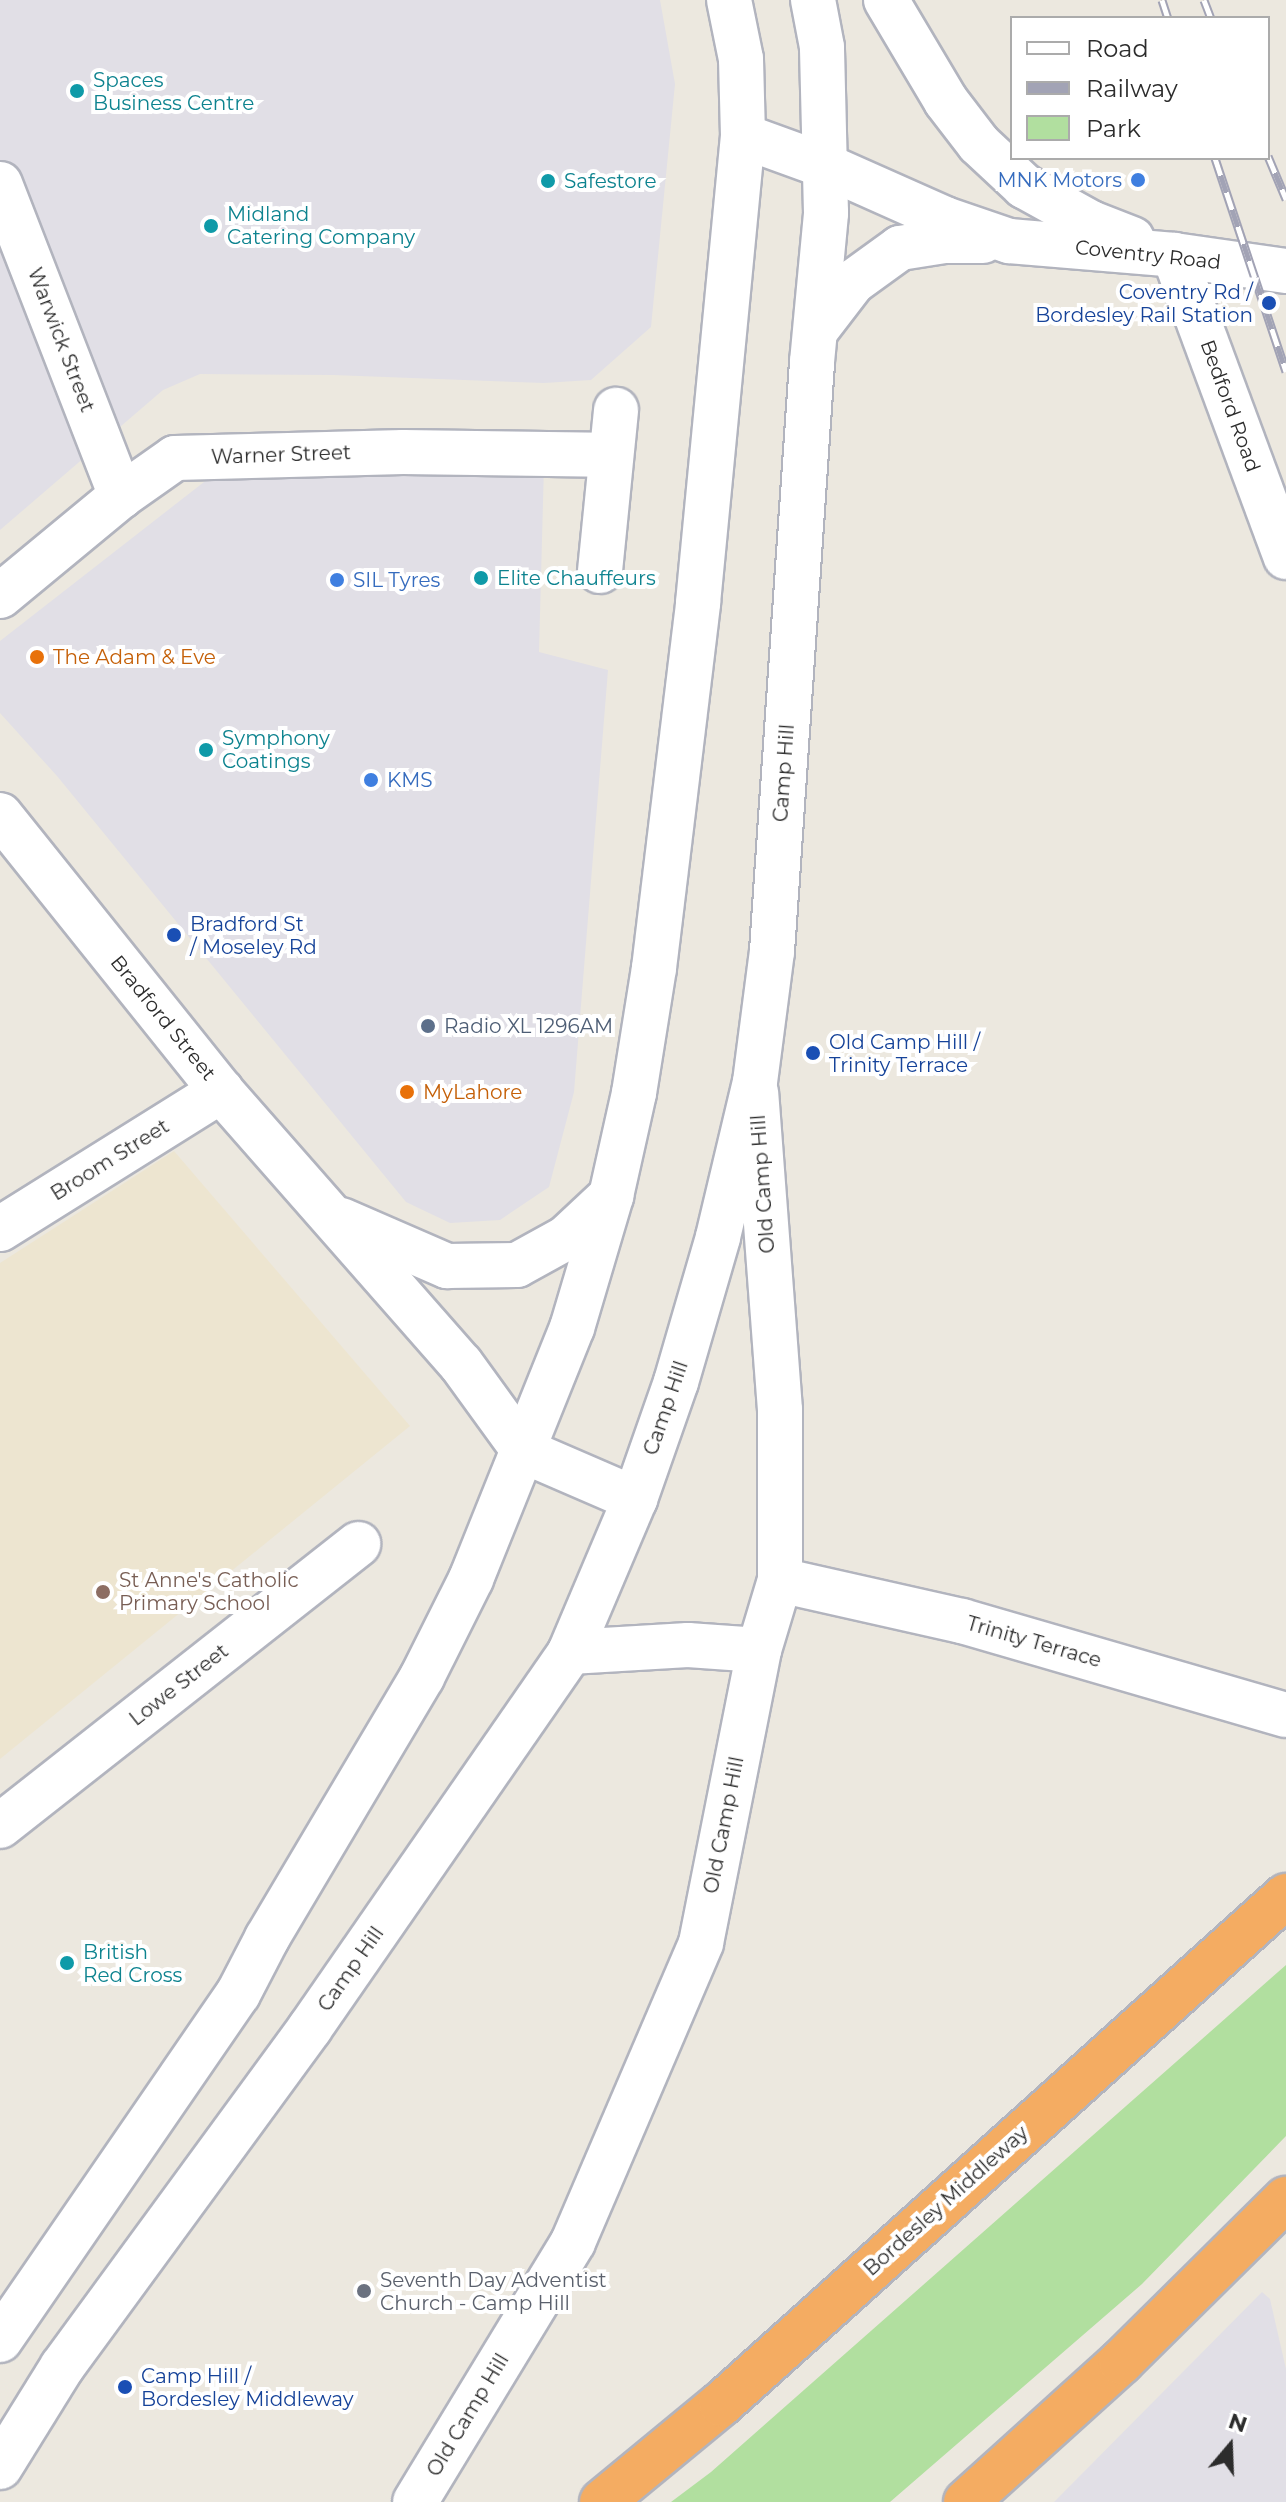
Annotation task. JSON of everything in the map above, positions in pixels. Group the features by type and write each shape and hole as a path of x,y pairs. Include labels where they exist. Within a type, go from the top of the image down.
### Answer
{"highway":[{"name":"Bordesley Middleway","path":"602,2502 721,2404 1286,1896"},
{"path":"966,2502 1121,2362 1286,2199"}],"main road":[{"path":"0,2340 238,1994 267,1938 422,1677 471,1579 572,1328 611,1196 634,1093 656,952 698,603 743,136 741,59 729,0"},
{"name":"Camp Hill","path":"0,2467 62,2367 310,2028 570,1652 635,1499 684,1357 718,1237 755,1082 772,951 826,213 822,47 813,0"},
{"path":"886,0 946,101 979,144 1024,186 1091,223 1174,255"},
{"name":"Coventry Road","path":"743,136 826,166 897,200 1009,241"},
{"name":"Warwick Street","path":"0,184 121,496"},
{"name":"Coventry Road","path":"816,330 853,282 900,248 944,241 1009,241 1174,255 1286,271"},
{"name":"Bedford Road","path":"1174,255 1286,557"},
{"path":"600,571 616,410"},
{"name":"Warner Street","path":"0,596 121,496 175,458 403,452 610,455"},
{"name":"Bradford Street","path":"0,815 221,1091 461,1364 524,1451"},
{"name":"Old Camp Hill","path":"415,2502 573,2242 701,1943 759,1650 780,1580 780,1410 755,1082"},
{"name":"Broom Street","path":"0,1229 221,1091"},
{"name":"Bradford Street","path":"332,1216 447,1266 517,1265 566,1238 611,1196"},
{"path":"524,1451 635,1499"},
{"name":"Lowe Street","path":"0,1826 358,1544"},
{"name":"Trinity Terrace","path":"780,1580 962,1621 1286,1715"},
{"path":"570,1652 688,1645 759,1650"}],"shaded area":[{"path":"0,0 660,0 675,84 651,327 591,380 544,383 333,375 200,374 163,390 0,530"},
{"path":"544,465 539,652 608,670 574,1092 549,1187 500,1220 450,1223 406,1202 57,776 0,713 0,641 213,475"},
{"name":"St Anne's Catholic Primary School","path":"174,1151 410,1426 0,1759 0,1263"},
{"path":"1262,2292 1270,2299 1286,2369 1286,2502 1054,2502"}],"green space":[{"path":"1286,1965 1286,2136 1142,2284 890,2502 671,2502 711,2472"}],"railway":[{"path":"1162,0 1167,16"},
{"path":"1204,0 1210,16"},
{"path":"1216,160 1286,372"},
{"path":"1270,160 1286,199"}],"place":[{"name":"Spaces Business Centre","path":"77,91"},
{"name":"MNK Motors","path":"1138,180"},
{"name":"Safestore","path":"548,181"},
{"name":"Midland Catering Company","path":"211,226"},
{"name":"Coventry Rd / Bordesley Rail Station","path":"1269,303"},
{"name":"Elite Chauffeurs","path":"481,578"},
{"name":"SIL Tyres","path":"337,580"},
{"name":"The Adam & Eve","path":"37,657"},
{"name":"Symphony Coatings","path":"206,750"},
{"name":"KMS","path":"371,780"},
{"name":"Bradford St / Moseley Rd","path":"174,935"},
{"name":"Radio XL 1296AM","path":"428,1026"},
{"name":"Old Camp Hill / Trinity Terrace","path":"813,1053"},
{"name":"MyLahore","path":"407,1092"},
{"name":"St Anne's Catholic Primary School","path":"103,1592"},
{"name":"British Red Cross","path":"67,1963"},
{"name":"Seventh Day Adventist Church - Camp Hill","path":"364,2291"},
{"name":"Camp Hill / Bordesley Middleway","path":"125,2387"}]}
